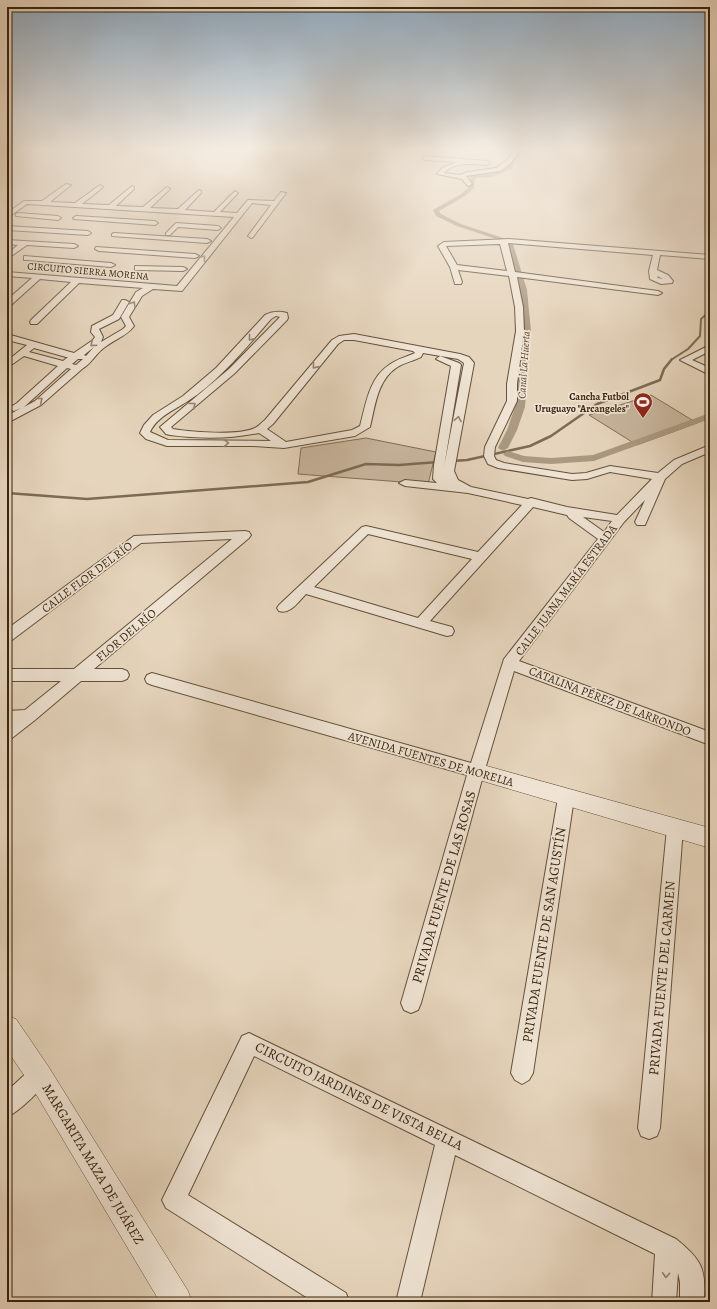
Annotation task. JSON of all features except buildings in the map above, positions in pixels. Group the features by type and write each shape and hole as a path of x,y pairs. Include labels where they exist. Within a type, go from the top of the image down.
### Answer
{"street":[{"path":"7,216 18,208"},
{"path":"7,223 27,208"},
{"path":"116,221 131,208"},
{"path":"132,208 234,215"},
{"path":"180,211 183,208"},
{"path":"215,214 221,208"},
{"path":"176,279 218,228 242,208"},
{"path":"251,236 271,208"},
{"path":"18,215 58,218 42,230"},
{"path":"176,279 179,288 234,215"},
{"path":"76,218 156,224"},
{"path":"168,234 176,225 218,228"},
{"path":"7,228 88,233"},
{"path":"114,234 207,241"},
{"path":"7,242 74,246"},
{"path":"507,242 504,244 513,273 519,307 520,331 512,384 512,400 490,447 489,454 492,462 502,466 572,477 586,476 610,469 660,477 641,522"},
{"path":"458,282 454,267 442,246 448,243 507,242 710,257"},
{"path":"7,257 24,244"},
{"path":"98,249 195,256"},
{"path":"152,252 138,268 176,279"},
{"path":"652,271 657,253"},
{"path":"27,258 64,270 111,264"},
{"path":"454,267 513,273 658,293"},
{"name":"CIRCUITO SIERRA MORENA","path":"7,274 38,277 64,270 77,280 153,286 176,279"},
{"path":"7,281 16,275"},
{"path":"7,304 38,277"},
{"path":"34,322 77,280"},
{"path":"7,411 20,405 69,361 97,341 99,337 95,332 95,328 116,317 133,290 131,284"},
{"path":"7,420 38,403 79,367 86,363 88,359 109,340 128,330 130,326 125,317 140,294 153,286"},
{"path":"154,439 232,371 284,318 284,315 279,313 272,314 223,369 195,391 149,422 146,430 146,436 154,439 167,443 182,444 253,443 284,445 355,433 365,427 378,380 402,355"},
{"path":"7,337 88,359"},
{"path":"146,430 154,427 183,434 249,433 259,430 269,422 334,342 342,338 354,337 402,355 416,353 444,359 456,365 446,460"},
{"path":"253,443 268,436 341,348 349,344 402,355 416,353 460,357 469,363 446,460 439,479 468,490 531,502 567,511 620,519"},
{"path":"7,365 33,345"},
{"path":"710,348 686,358 685,360 710,372"},
{"path":"46,358 57,351"},
{"path":"22,353 79,367"},
{"path":"259,430 265,431 268,436 284,445"},
{"path":"249,433 247,437 253,443"},
{"name":"CALLE JUANA MARÍA ESTRADA","path":"476,771 510,663 620,519 660,477 678,462 710,448"},
{"path":"405,483 450,484"},
{"path":"421,623 531,502"},
{"path":"567,511 606,539"},
{"path":"284,608 366,530 480,557"},
{"name":"CALLE FLOR DEL RÍO","path":"7,636 138,540 245,535"},
{"name":"FLOR DEL RÍO","path":"7,734 245,535"},
{"path":"304,589 447,631"},
{"name":"CATALINA PÉREZ DE LARRONDO","path":"510,663 710,739"},
{"path":"7,675 122,674"},
{"name":"AVENIDA FUENTES DE MORELIA","path":"152,679 710,838"},
{"path":"7,717 30,716"},
{"name":"PRIVADA FUENTE DE LAS ROSAS","path":"411,1003 476,771"},
{"name":"PRIVADA FUENTE DE SAN AGUSTÍN","path":"522,1073 566,798"},
{"name":"PRIVADA FUENTE DEL CARMEN","path":"649,1128 675,828"},
{"name":"MARGARITA MAZA DE JUÁREZ","path":"7,1028 39,1075 177,1302"},
{"name":"CIRCUITO JARDINES DE VISTA BELLA","path":"337,1302 174,1200 250,1043 668,1247 689,1265 694,1278 692,1302"},
{"path":"7,1106 39,1075"},
{"path":"408,1302 447,1140"},
{"path":"664,1302 668,1247"}],"shaded area":[{"name":"Cancha Futbol Uruguayo \"Arcangeles\"","path":"651,395 697,423 637,445 589,415"},
{"path":"366,438 436,452 428,484 298,474 301,448"}],"waterway":[{"name":"Canal La Huerta","path":"439,208 436,210 438,215 459,225 504,240 511,245 523,290 527,332 520,407 512,430 503,448"},
{"path":"671,360 688,349 700,336 701,319 710,311"},
{"path":"452,461 467,460 530,446 551,436 597,404 660,380 664,369 671,360"},
{"name":"Canal La Huerta","path":"508,454 523,459 551,461 594,458 710,416"},
{"path":"7,493 87,499 308,482 366,464 399,465 438,462"}],"place":[{"name":"Cancha Futbol Uruguayo \"Arcangeles\"","path":"643,419"}]}
